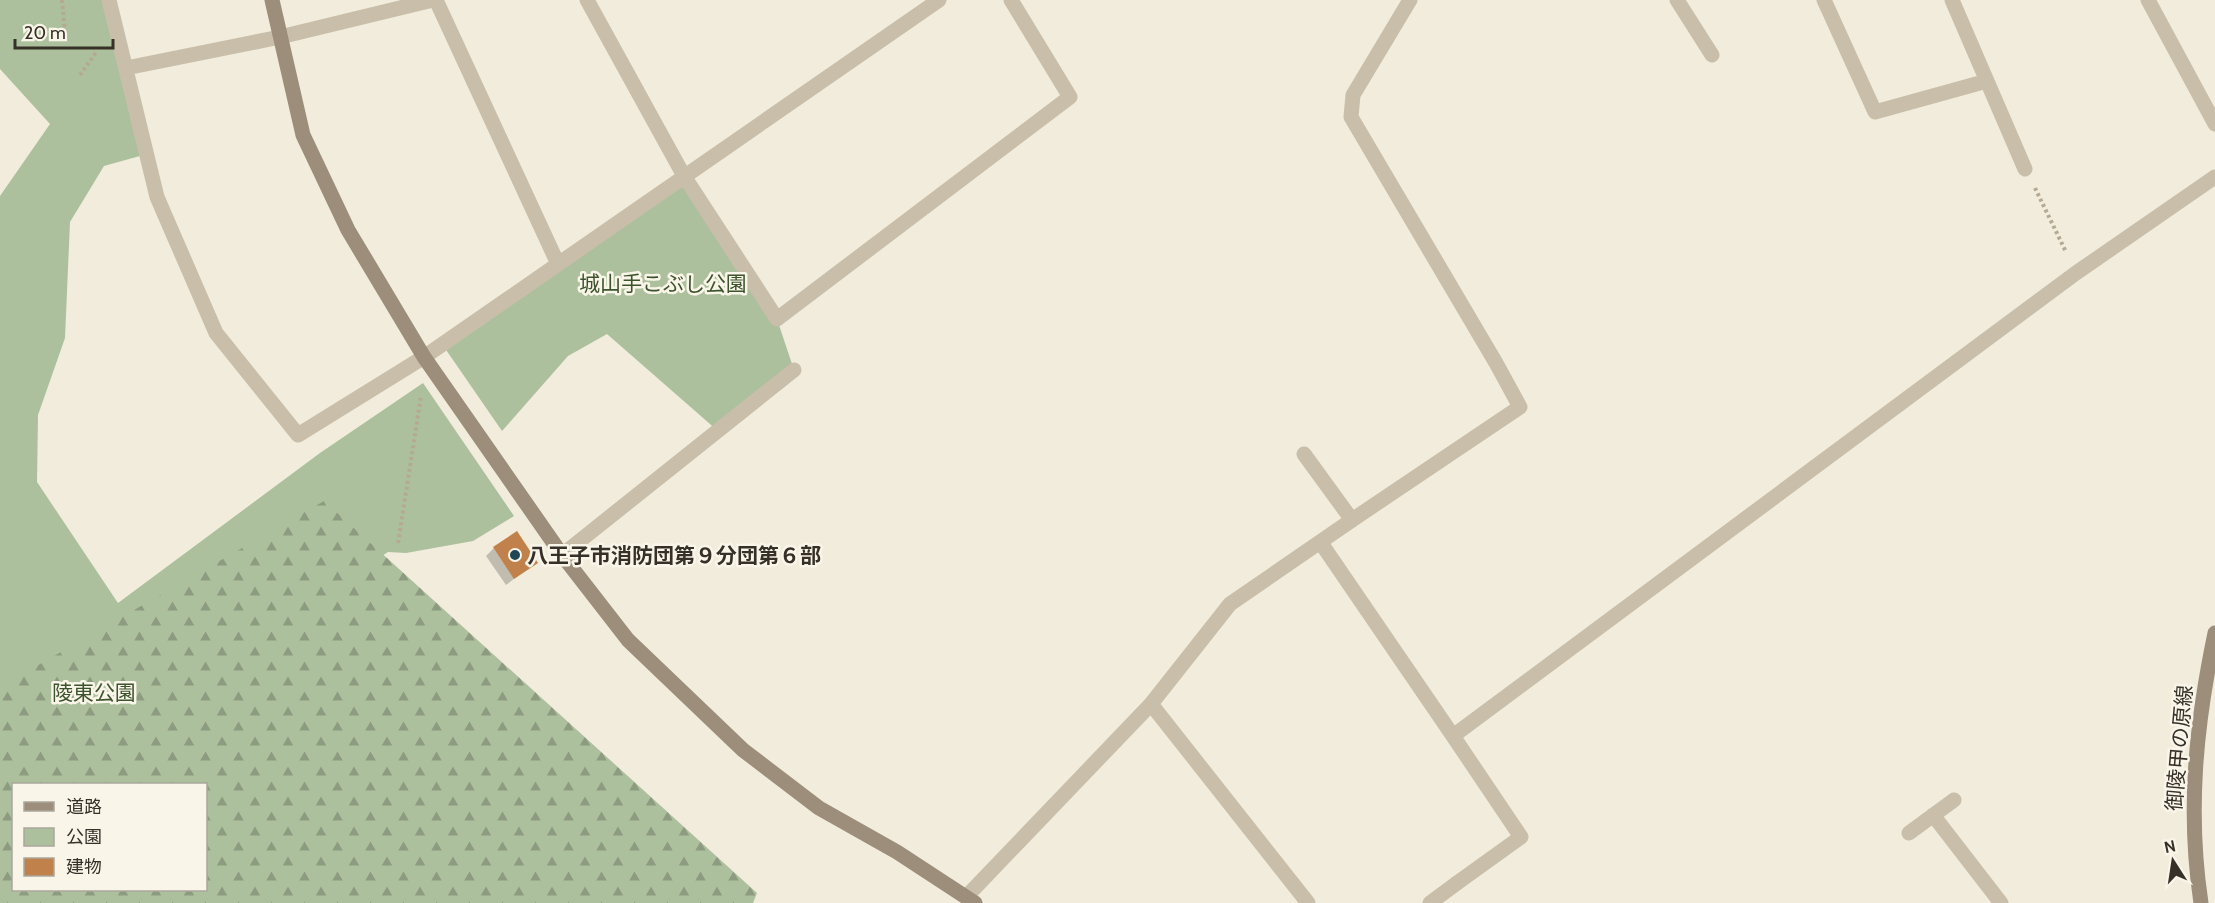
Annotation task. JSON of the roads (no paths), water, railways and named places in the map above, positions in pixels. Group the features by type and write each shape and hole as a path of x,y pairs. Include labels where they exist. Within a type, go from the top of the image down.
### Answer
{"street":[{"path":"109,0 157,196 216,333 298,435 424,357 939,0"},
{"path":"272,0 303,135 348,230 424,357 562,555 628,640 742,750 819,808 897,852 971,900 1151,704 1230,604 1520,407 1350,117 1353,95 1410,0"},
{"path":"126,68 280,37 435,0 558,264"},
{"path":"587,0 684,176 777,319 1070,97 1011,0"},
{"path":"1677,0 1712,55"},
{"path":"1824,0 1875,112 1987,81"},
{"path":"1952,0 2025,169"},
{"path":"2148,0 2215,124"},
{"path":"1453,736 2076,273 2215,177"},
{"path":"562,555 794,370"},
{"path":"1304,454 1352,520"},
{"path":"1321,543 1521,837 1430,903"},
{"name":"御陵甲の原線","path":"2201,903 2194,834 2194,772 2202,698 2215,633"},
{"path":"1151,704 1308,903"},
{"path":"1909,832 1954,800"},
{"path":"1933,815 2001,903"}],"place":[{"name":"八王子市消防団第９分団第６部","path":"515,555"}],"park label":[{"name":"城山手こぶし公園","path":"663,283"},
{"name":"陵東公園","path":"94,692"}]}
